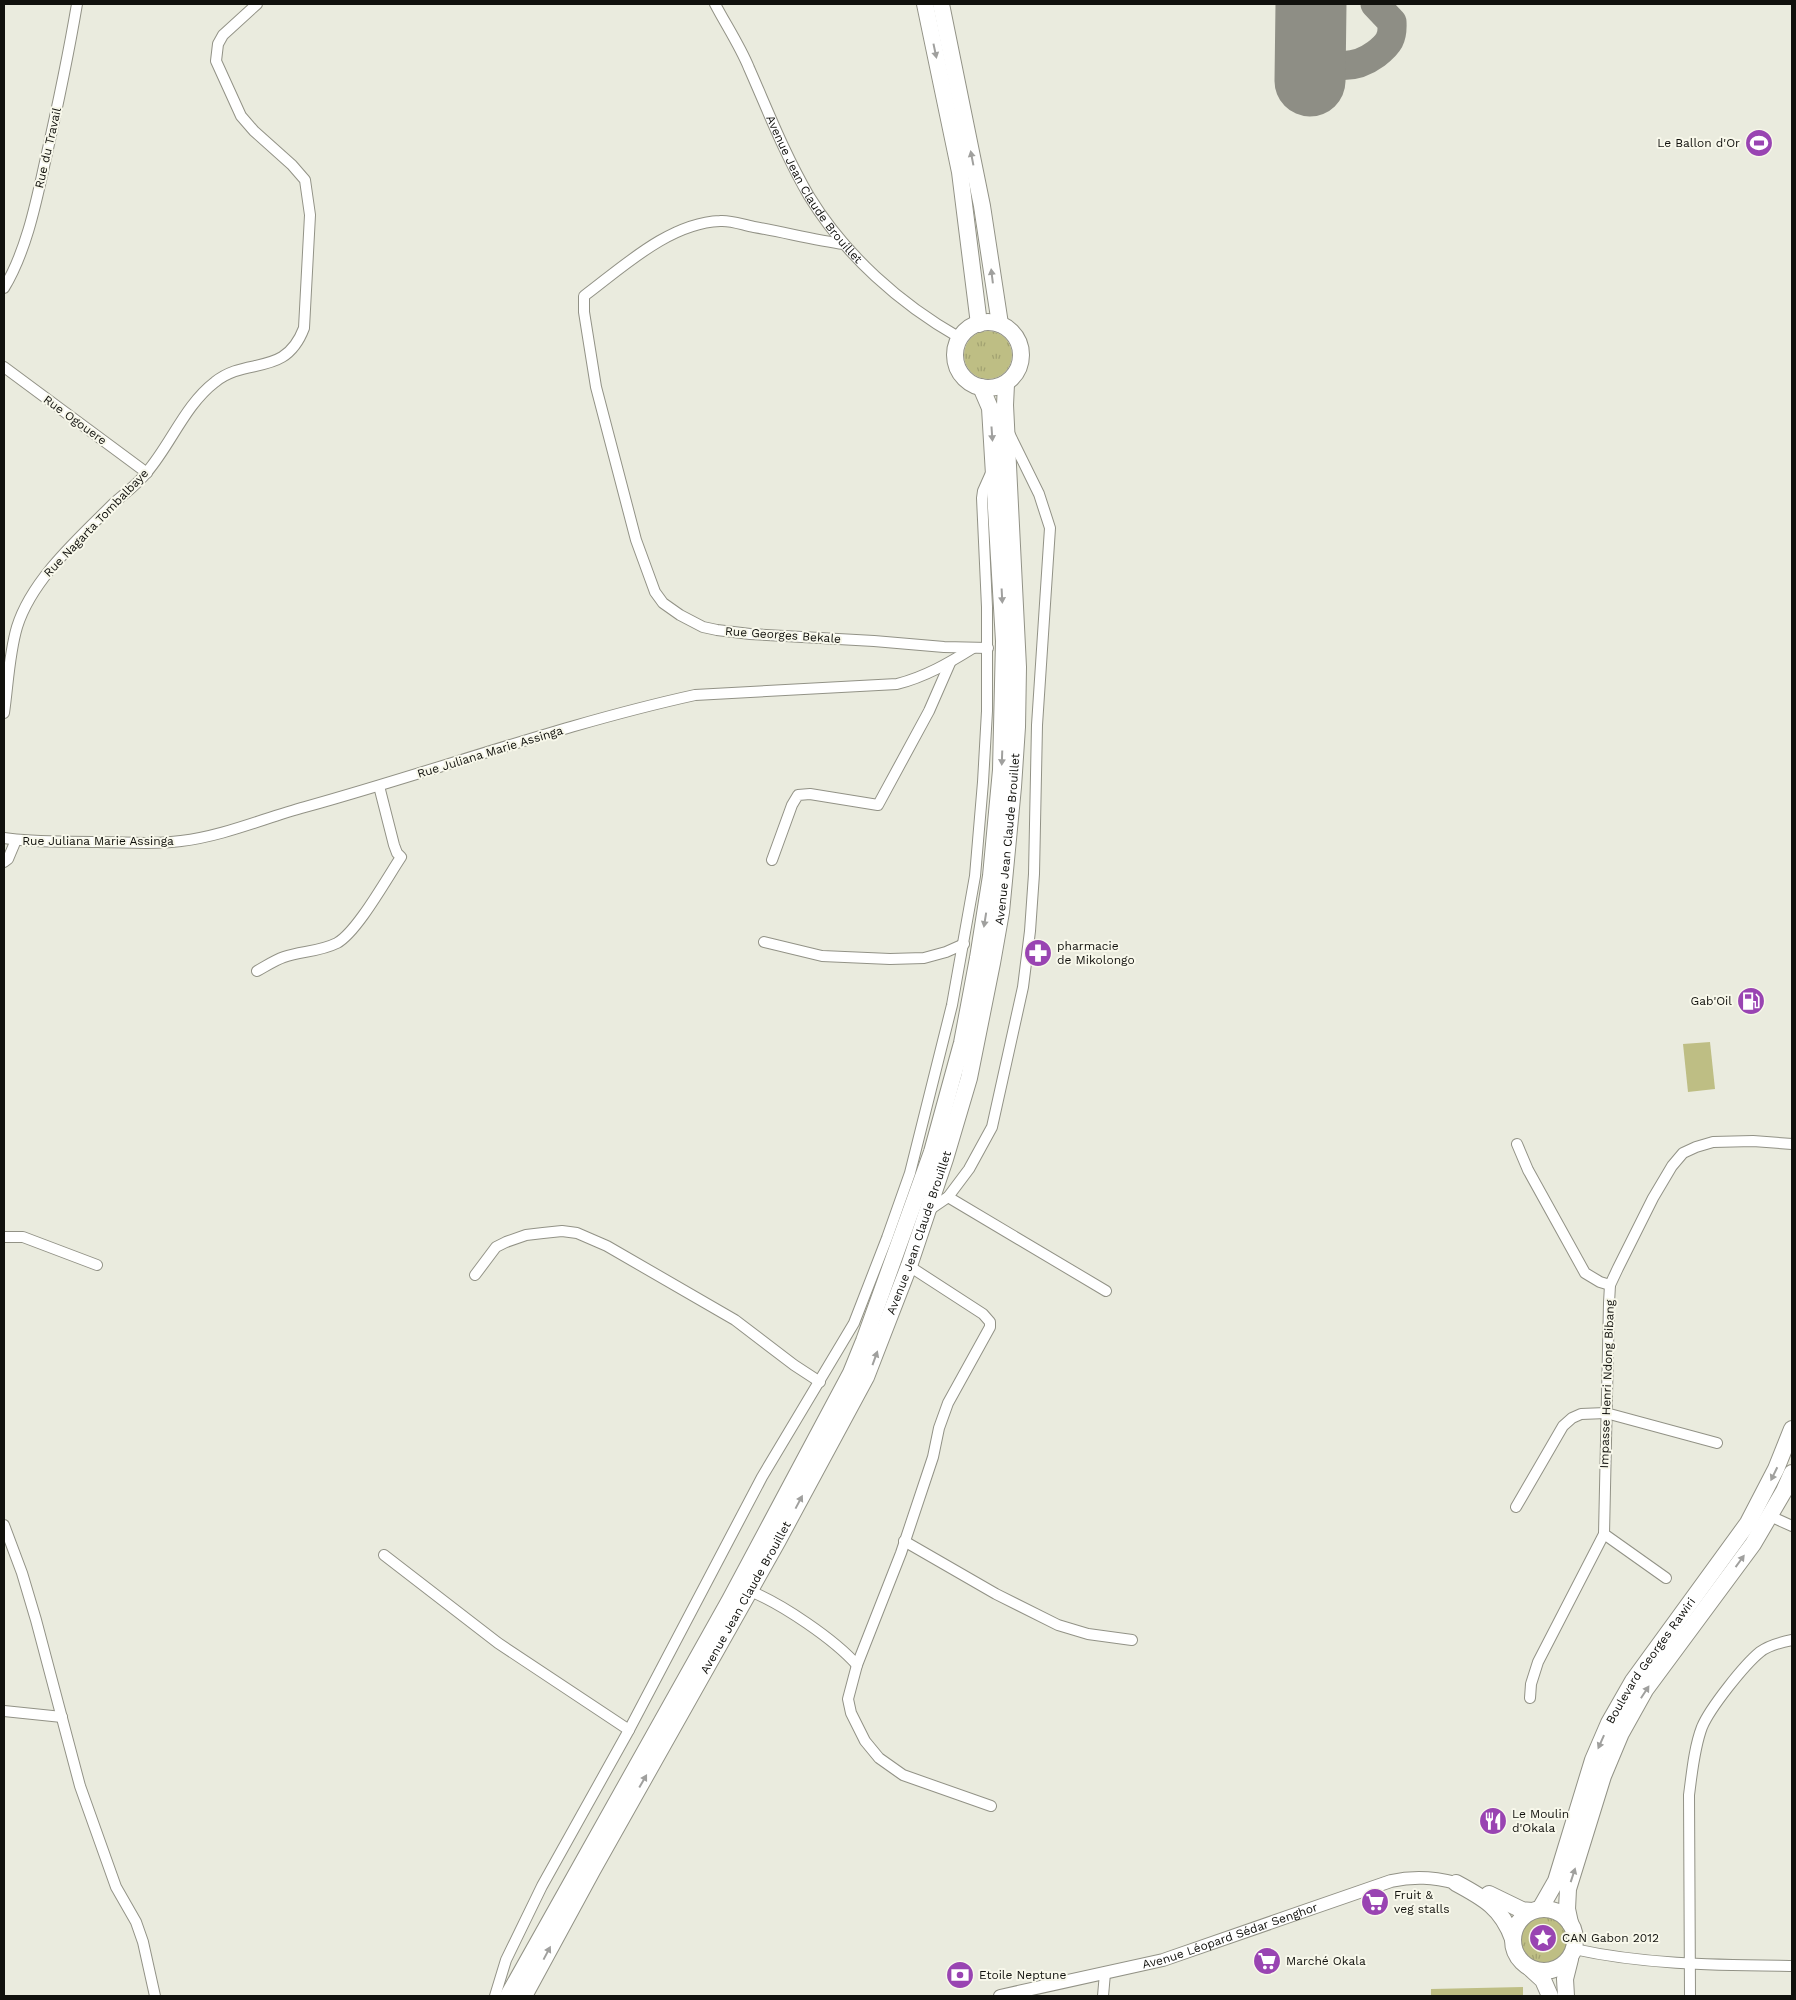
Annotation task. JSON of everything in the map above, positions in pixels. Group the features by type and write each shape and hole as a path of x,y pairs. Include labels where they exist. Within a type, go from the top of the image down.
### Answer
{"main road":[{"path":"925,4 960,172 979,324"},
{"path":"941,4 982,206 1000,324"},
{"path":"979,324 1000,324 1010,330 1020,347 1021,358 1019,368 1006,384 997,387 982,387 969,382 957,367 956,347 960,338 970,327 979,324"},
{"name":"Avenue Jean Claude Brouillet","path":"524,1996 593,1868 750,1592 866,1377 909,1266 946,1159 976,1045 1001,912 1017,727 1018,677 1005,405 1006,384"},
{"name":"Avenue Jean Claude Brouillet","path":"508,1996 725,1608 851,1373 932,1152 955,1073 970,1004 995,847 1001,770 1004,641 990,408 982,387"},
{"name":"Boulevard Georges Rawiri","path":"1536,1910 1556,1881 1591,1766 1609,1723 1638,1675 1748,1523 1773,1476 1792,1429"},
{"name":"Boulevard Georges Rawiri","path":"1570,1922 1567,1909 1568,1889 1604,1776 1621,1733 1645,1690 1752,1544 1770,1516 1792,1473"},
{"path":"1456,1882 1471,1886 1509,1905 1557,1912 1570,1922 1574,1931 1572,1954 1565,1979 1566,1996"},
{"path":"1456,1882 1478,1894 1503,1916 1518,1956 1543,1980 1550,1996"},
{"path":"1513,1939 1518,1923 1536,1910"},
{"path":"1530,1968 1541,1971 1552,1970 1562,1966 1572,1954"}],"street":[{"name":"Rue du Travail","path":"4,288 11,276 34,214 66,71 77,4"},
{"name":"Rue Nagarta Tombalbaye","path":"4,713 17,627 33,591 42,578 114,503 147,473 203,392 228,373 274,362 284,356 299,340 304,328 310,221 305,180 241,116 216,61 218,44 223,35 257,4"},
{"name":"Avenue Jean Claude Brouillet","path":"715,4 749,66 772,122 804,187 823,217 844,244 889,288 933,323 960,338"},
{"name":"Rue Georges Bekale","path":"844,244 721,221 702,224 683,230 654,244 584,296 584,312 596,387 636,540 655,592 663,603 680,615 704,627 750,634 988,648"},
{"name":"Rue Ogouere","path":"4,368 147,473"},
{"path":"928,1211 948,1197 969,1169 992,1127 1020,1003 1030,931 1034,874 1036,734 1050,528 1039,494 1007,430"},
{"path":"495,1996 514,1941 547,1878 629,1730 762,1477 854,1323 910,1173 952,1005 975,876 983,782 988,648 982,498 983,491 994,466"},
{"name":"Rue Juliana Marie Assinga","path":"4,838 16,840 156,843 182,841 217,834 380,786 555,731 695,695 897,684 915,680 950,663 973,648"},
{"path":"772,860 792,805 798,795 810,794 878,805 929,711 950,663"},
{"path":"257,971 285,956 308,953 339,942 353,929 401,857 394,845 380,786"},
{"path":"4,862 8,859 16,840"},
{"path":"764,942 822,956 890,959 924,958 946,952 964,944"},
{"name":"Impasse Henri Ndong Bibang","path":"1530,1698 1530,1684 1538,1662 1604,1534 1610,1285 1653,1198 1672,1166 1683,1153 1713,1142 1754,1141 1792,1144"},
{"path":"1518,1144 1528,1170 1585,1273 1600,1282 1610,1285"},
{"path":"948,1197 1106,1291"},
{"path":"475,1274 496,1247 506,1242 543,1233 562,1231 577,1233 608,1246 735,1320 794,1365 820,1382"},
{"path":"4,1237 23,1237 98,1264"},
{"path":"909,1266 984,1314 990,1322 990,1327 948,1403 933,1457 904,1541 857,1665 848,1700 851,1713 865,1740 879,1758 902,1775 991,1806"},
{"path":"1516,1507 1563,1426 1572,1418 1581,1414 1606,1412 1717,1443"},
{"path":"1770,1516 1792,1526"},
{"path":"4,1525 22,1573 36,1620 80,1786 116,1886 136,1922 155,1996"},
{"path":"1604,1534 1666,1578"},
{"path":"904,1541 996,1594 1058,1625 1088,1634 1132,1640"},
{"path":"384,1555 498,1643 629,1730"},
{"path":"750,1592 766,1598 835,1644 857,1665"},
{"path":"1690,1996 1689,1795 1702,1726 1746,1666 1762,1651 1781,1642 1792,1640"},
{"path":"4,1711 62,1717"},
{"name":"Avenue Léopard Sédar Senghor","path":"1000,1996 1180,1954 1391,1881 1432,1877 1456,1882"},
{"path":"1572,1954 1690,1964 1792,1966"},
{"path":"1103,1996 1105,1973"}],"green space":[{"path":"988,331 997,333 1005,338 1010,346 1012,355 1010,364 1005,372 997,377 988,379 979,377 971,372 966,364 964,355 966,346 971,338 979,333"},
{"path":"1710,1042 1715,1089 1688,1092 1683,1044"},
{"path":"1545,1914 1555,1916 1563,1921 1568,1929 1570,1939 1568,1949 1563,1957 1555,1962 1545,1964 1535,1962 1527,1957 1522,1949 1520,1939 1522,1929 1527,1921 1535,1916"},
{"path":"1523,1987 1523,1996 1431,1996 1431,1989"}],"taxiway":[{"path":"1291,4 1292,25 1298,41 1314,56 1331,64 1340,65 1349,65 1367,59 1387,44 1392,32 1392,22 1375,4"}],"runway":[{"path":"1310,81 1311,4"}],"place":[{"name":"Le Ballon d'Or","path":"1759,143"},
{"name":"pharmacie de Mikolongo","path":"1038,953"},
{"name":"Gab'Oil","path":"1751,1001"},
{"name":"Le Moulin d'Okala","path":"1493,1821"},
{"name":"Fruit & veg stalls","path":"1375,1902"},
{"name":"CAN Gabon 2012","path":"1543,1938"},
{"name":"Marché Okala","path":"1267,1961"},
{"name":"Etoile Neptune","path":"960,1975"}]}
